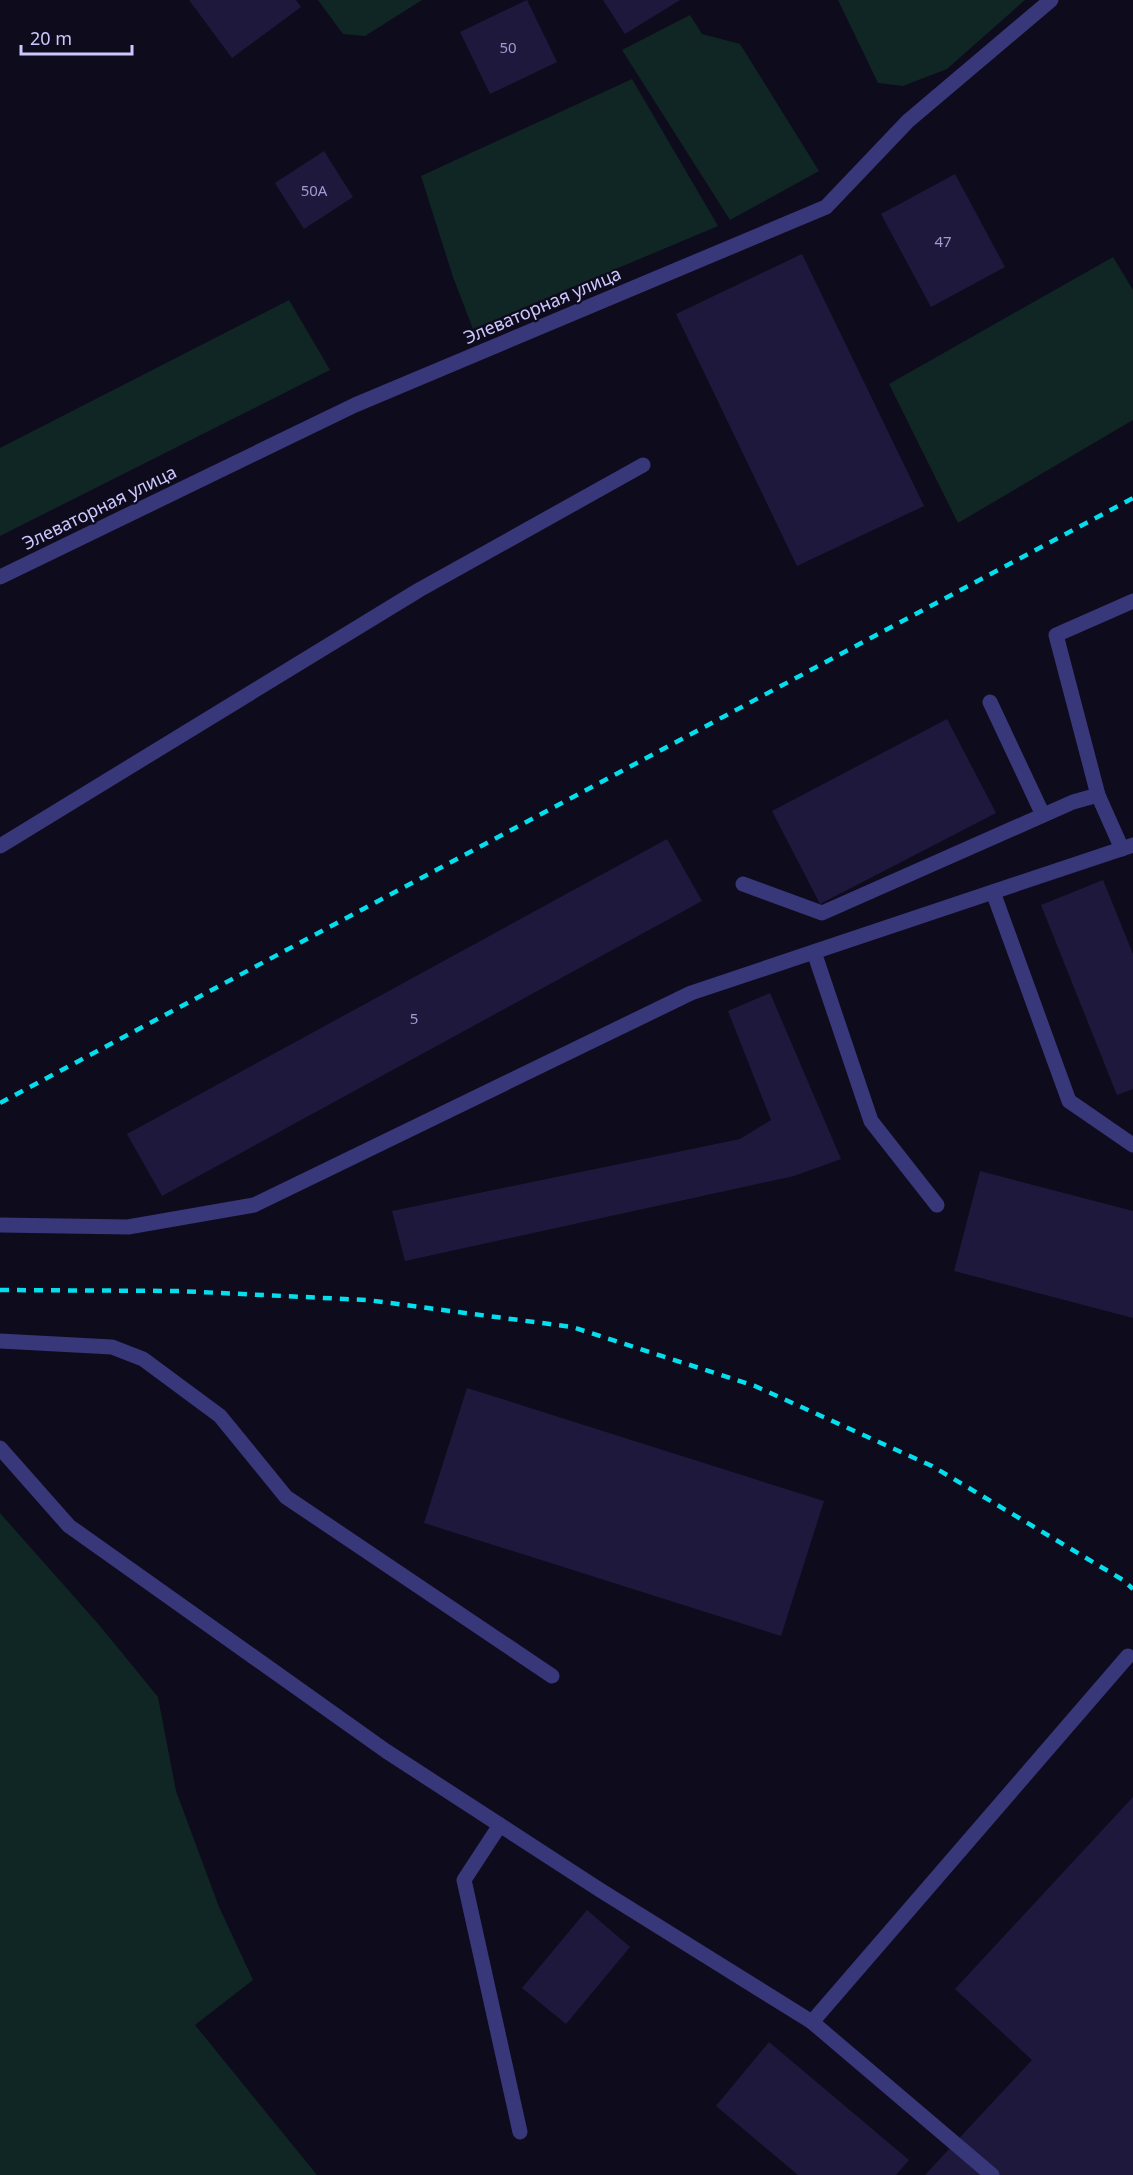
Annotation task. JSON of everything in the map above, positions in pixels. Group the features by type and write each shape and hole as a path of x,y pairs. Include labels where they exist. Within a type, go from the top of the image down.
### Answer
{"street":[{"name":"Элеваторная улица","path":"0,578 355,405 826,207 908,122 1051,0"},
{"path":"0,846 419,590 643,465"},
{"path":"0,1225 128,1227 254,1205 691,993 1127,847 1098,795 1056,635 1133,601"},
{"path":"990,702 1043,815"},
{"path":"743,884 822,913 1073,802 1098,795"},
{"path":"993,892 1069,1101 1133,1145"},
{"path":"813,952 872,1121 937,1205"},
{"path":"0,1341 112,1347 142,1359 220,1416 286,1497 552,1676"},
{"path":"0,1448 69,1526 386,1751 600,1890 812,2022 992,2175"},
{"path":"812,2022 1128,1656"},
{"path":"500,1826 464,1880 520,2132"}],"green space":[{"path":"318,0 422,0 365,36 343,34"},
{"path":"838,0 1025,0 947,69 903,86 878,83"},
{"path":"690,15 702,34 740,44 819,171 730,220 622,50"},
{"path":"632,79 718,226 473,329 453,277 421,176"},
{"path":"1113,257 1133,290 1133,420 958,523 889,384"},
{"path":"289,300 330,370 0,536 0,448"},
{"path":"0,1513 100,1626 158,1697 176,1791 219,1907 253,1980 195,2025 317,2175 0,2175"}],"building":[{"path":"189,0 296,0 301,7 232,58"},
{"path":"527,0 557,62 490,94 460,32"},
{"path":"603,0 680,0 625,34"},
{"path":"324,151 353,197 304,229 275,183"},
{"path":"955,174 1005,267 931,307 881,214"},
{"path":"802,254 924,506 797,566 676,314"},
{"path":"947,719 996,813 820,904 772,811"},
{"path":"667,839 702,901 162,1196 127,1134"},
{"path":"1103,880 1133,954 1133,1089 1117,1095 1041,905"},
{"path":"770,993 841,1159 794,1176 405,1261 392,1211 740,1139 771,1120 728,1011"},
{"path":"980,1171 1133,1211 1133,1318 954,1271"},
{"path":"467,1388 824,1501 781,1636 424,1523"},
{"path":"1133,1797 1133,2175 925,2175 1032,2060 955,1989"},
{"path":"587,1910 630,1947 566,2024 522,1988"},
{"path":"769,2042 909,2160 896,2175 798,2175 716,2106"}],"railway":[{"path":"0,1103 1133,498"},
{"path":"0,1290 179,1291 367,1300 572,1327 755,1386 932,1466 1123,1580 1133,1589"}]}
